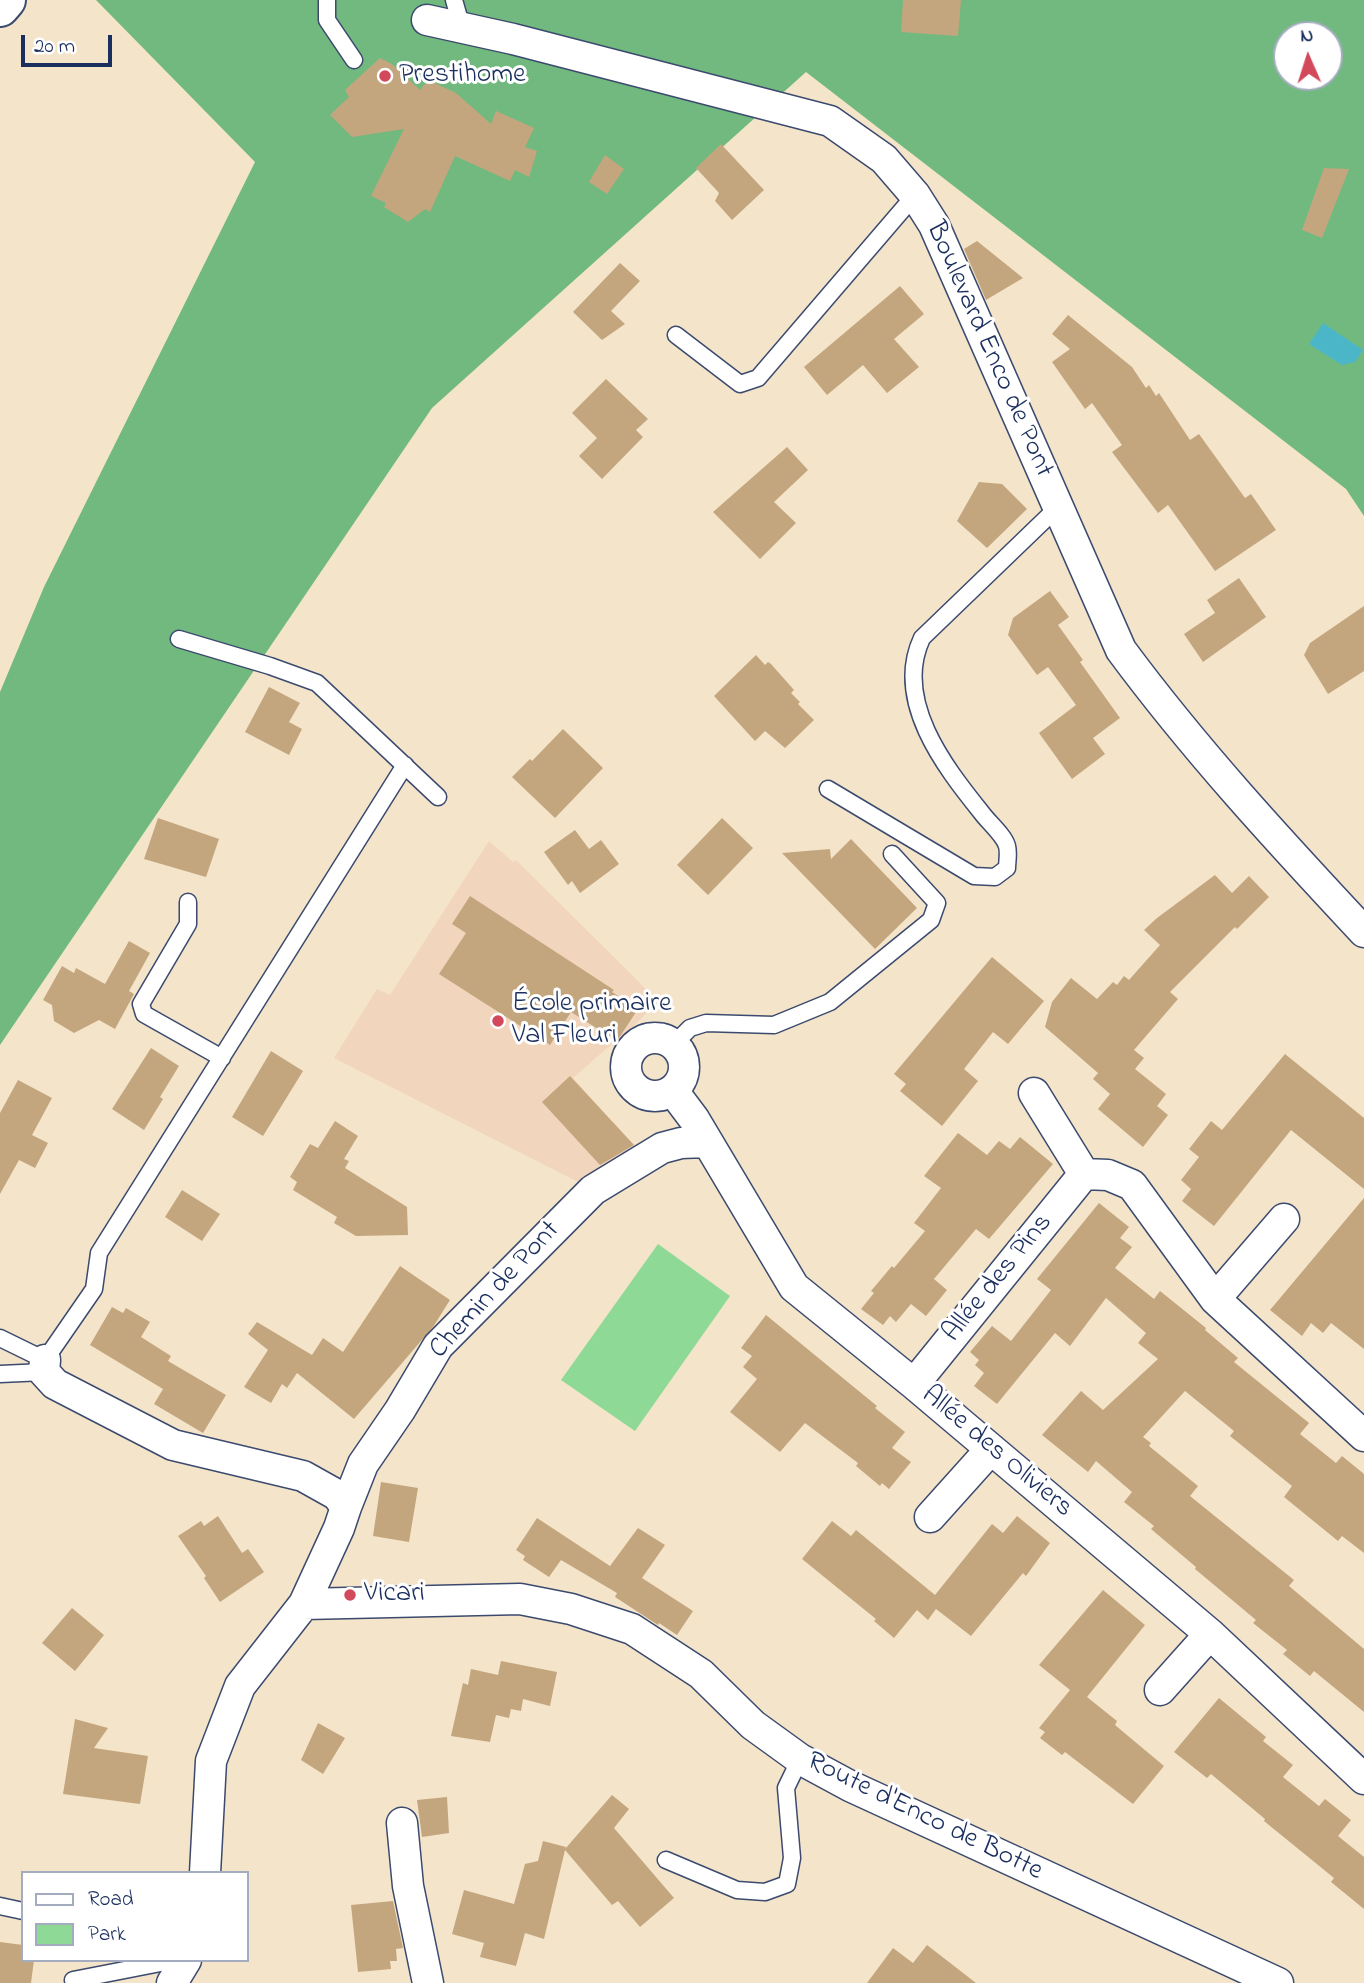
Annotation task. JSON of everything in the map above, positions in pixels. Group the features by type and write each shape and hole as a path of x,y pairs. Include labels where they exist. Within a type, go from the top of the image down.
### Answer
{"main road":[{"path":"0,6 6,0"}],"street":[{"name":"Boulevard Enco de Pont","path":"427,20 458,14 513,39 830,121 884,159 915,195 933,225 1121,650 1154,695 1238,796 1364,932"},
{"path":"652,1038 674,1044 682,1057 683,1070 680,1082 673,1091 650,1095 638,1091 629,1082 627,1058 632,1048 641,1040 652,1038"},
{"name":"Allée des Oliviers","path":"673,1091 694,1119 794,1287 914,1384 1210,1634 1364,1779"},
{"path":"1034,1093 1084,1174 1108,1175 1132,1185 1215,1299 1364,1436"},
{"name":"Chemin de Pont","path":"304,1604 340,1528 363,1465 438,1346 593,1190 662,1148 681,1143 706,1142"},
{"name":"Allée des Pins","path":"914,1384 1084,1174"},
{"path":"1215,1299 1284,1219"},
{"path":"45,1366 55,1384 173,1445 303,1476 337,1495 346,1507"},
{"path":"930,1517 991,1449"},
{"name":"Route d'Enco de Botte","path":"304,1604 520,1599 571,1609 632,1629 701,1674 753,1725 800,1759 850,1786 1277,1983"},
{"path":"205,1871 211,1760 240,1686 304,1604"},
{"path":"1160,1690 1210,1634"},
{"path":"402,1823 408,1886 428,1983"},
{"path":"172,1983 185,1962"}],"lane":[{"path":"327,0 327,20 354,60"},
{"path":"676,335 740,384 758,378 915,195"},
{"path":"828,789 974,876 995,877 1007,868 1007,845 946,768 928,733 917,705 914,672 916,652 922,638 1058,507"},
{"path":"179,639 317,683 438,797"},
{"path":"0,1374 45,1366 94,1289 99,1253 405,765"},
{"path":"674,1044 691,1028 706,1023 774,1025 830,1002 930,920 937,903 892,855"},
{"path":"188,902 188,924 141,1004 144,1014 222,1058"},
{"path":"0,1338 45,1366"},
{"path":"666,1860 737,1890 765,1892 787,1884 792,1858 786,1788 800,1759"},
{"path":"0,1906 21,1911"},
{"path":"73,1980 166,1962"}],"shaded area":[{"name":"École primaire Val Fleuri","path":"489,841 513,862 516,860 658,1001 618,1042 615,1041 573,1078 640,1152 586,1186 334,1058 377,989 390,995"}],"green space":[{"path":"96,0 1364,0 1364,516 1346,489 806,72 432,408 0,1045 0,692 44,587 255,162"},
{"path":"658,1244 730,1296 635,1431 561,1380"}],"water":[{"path":"1323,323 1363,350 1355,362 1342,365 1309,344"}],"building":[{"path":"903,0 961,0 958,36 901,32"},
{"path":"380,58 392,64 420,90 428,80 456,93 491,124 496,111 534,128 525,147 537,151 529,177 515,170 510,181 455,156 430,212 425,209 408,222 384,207 386,203 371,196 404,129 352,137 330,115 349,97 345,90"},
{"path":"721,144 764,190 732,220 715,201 719,193 696,168"},
{"path":"605,155 624,169 607,194 589,182"},
{"path":"1324,168 1349,169 1322,238 1302,230"},
{"path":"977,241 1023,278 986,300 964,249"},
{"path":"620,263 640,281 611,311 625,324 602,340 573,312"},
{"path":"900,286 924,314 894,339 919,367 887,393 863,365 827,395 804,367"},
{"path":"1068,315 1132,367 1146,388 1149,385 1156,396 1159,393 1190,440 1199,434 1245,498 1251,494 1276,530 1215,571 1168,505 1158,513 1112,452 1122,445 1092,403 1085,409 1052,362 1070,349 1052,334"},
{"path":"606,379 648,419 636,430 643,437 602,479 579,456 597,438 572,413"},
{"path":"787,447 808,470 774,502 796,523 760,559 713,512"},
{"path":"979,482 1002,484 1027,509 987,548 957,521"},
{"path":"1239,578 1266,617 1203,662 1184,634 1215,613 1207,600"},
{"path":"1050,591 1069,617 1058,625 1083,660 1080,662 1120,718 1093,738 1105,754 1072,779 1039,733 1076,705 1048,667 1037,675 1008,635 1013,618"},
{"path":"1364,606 1364,671 1328,694 1304,655 1310,643"},
{"path":"756,655 765,665 768,662 771,664 794,690 791,693 800,702 798,704 814,720 785,748 765,731 755,741 714,696"},
{"path":"269,687 300,703 289,722 302,729 289,755 245,732"},
{"path":"563,729 603,768 555,818 512,777"},
{"path":"158,818 219,839 206,877 144,859"},
{"path":"722,818 753,848 708,895 677,865"},
{"path":"575,830 589,849 601,840 619,864 580,893 572,881 568,885 544,852"},
{"path":"851,839 917,908 875,949 782,853 830,849 831,859"},
{"path":"1215,875 1232,893 1249,876 1269,897 1170,992 1178,999 1134,1050 1144,1058 1135,1069 1166,1094 1157,1106 1168,1115 1143,1147 1098,1109 1110,1094 1093,1079 1098,1073 1045,1027 1052,1002 1071,978 1097,999 1113,982 1117,985 1124,976 1129,980 1160,945 1144,930"},
{"path":"470,896 614,990 612,992 638,1009 617,1041 571,1012 550,1045 439,974 466,933 452,924"},
{"path":"129,941 150,953 129,991 134,994 115,1029 99,1020 74,1033 54,1021 52,1005 43,1000 62,966 74,973 76,968 105,984"},
{"path":"992,957 1044,1001 1008,1044 993,1032 964,1069 978,1081 942,1126 900,1091 906,1084 894,1074"},
{"path":"151,1048 179,1066 144,1130 112,1109"},
{"path":"271,1051 303,1071 263,1136 232,1117"},
{"path":"1285,1054 1364,1118 1364,1189 1291,1130 1214,1226 1182,1201 1191,1189 1181,1180 1199,1157 1189,1149 1211,1121 1222,1130"},
{"path":"570,1076 634,1145 600,1165 542,1102"},
{"path":"18,1080 52,1098 32,1135 48,1143 35,1168 19,1160 0,1194 0,1113"},
{"path":"335,1121 358,1136 344,1159 349,1161 345,1168 407,1207 408,1235 356,1236 334,1223 337,1217 293,1190 297,1182 290,1177 310,1144 318,1148"},
{"path":"958,1133 987,1155 999,1141 1010,1149 1020,1137 1053,1164 989,1239 976,1229 934,1279 947,1290 926,1316 911,1304 896,1322 890,1316 883,1325 861,1309 874,1293 871,1291 925,1231 914,1223 941,1188 924,1176"},
{"path":"182,1190 220,1214 202,1241 165,1217"},
{"path":"1364,1198 1364,1349 1331,1323 1323,1333 1311,1323 1302,1336 1270,1310"},
{"path":"1099,1203 1129,1227 1120,1238 1132,1247 1115,1268 1154,1299 1160,1291 1206,1328 1205,1330 1238,1358 1234,1362 1309,1423 1300,1434 1336,1463 1342,1456 1364,1474 1364,1553 1342,1536 1338,1541 1284,1497 1292,1486 1230,1436 1234,1431 1185,1391 1143,1437 1151,1443 1149,1446 1198,1486 1190,1496 1294,1580 1289,1586 1364,1649 1364,1712 1314,1671 1310,1676 1283,1654 1287,1650 1253,1623 1256,1620 1195,1569 1196,1567 1151,1529 1154,1526 1124,1502 1132,1492 1096,1461 1088,1472 1042,1435 1081,1391 1103,1410 1158,1359 1138,1343 1146,1333 1106,1298 1070,1346 1055,1333 997,1404 974,1386 984,1373 975,1365 979,1360 970,1352 992,1326 1011,1341 1051,1290 1037,1279"},
{"path":"400,1266 450,1300 433,1327 354,1419 297,1373 287,1388 282,1384 271,1403 244,1387 268,1350 248,1334 257,1322 312,1355 323,1338 343,1352"},
{"path":"112,1307 123,1313 126,1308 150,1322 141,1337 171,1356 168,1361 226,1395 203,1433 154,1404 163,1389 90,1345"},
{"path":"766,1315 905,1432 892,1448 911,1462 889,1489 882,1483 880,1486 856,1466 858,1463 805,1423 780,1452 730,1412 757,1379 743,1367 752,1356 741,1348"},
{"path":"381,1482 418,1488 409,1542 373,1536"},
{"path":"218,1516 242,1553 248,1549 264,1572 220,1602 204,1578 206,1576 178,1536 201,1521 204,1526"},
{"path":"1017,1516 1050,1543 1026,1576 1023,1573 971,1636 936,1609 928,1620 917,1610 894,1638 874,1621 876,1619 802,1559 832,1521 851,1536 856,1530 935,1595 992,1524 1003,1533"},
{"path":"537,1518 610,1566 638,1528 665,1545 642,1578 693,1611 677,1635 615,1597 617,1593 561,1560 549,1577 523,1560 525,1556 516,1550"},
{"path":"1103,1590 1145,1625 1087,1697 1117,1721 1115,1725 1164,1766 1133,1804 1065,1752 1062,1755 1040,1738 1045,1732 1039,1728 1070,1690 1039,1665"},
{"path":"72,1608 104,1635 75,1671 42,1643"},
{"path":"501,1661 557,1672 550,1706 523,1699 521,1711 511,1709 509,1718 496,1715 490,1742 451,1736 463,1683 468,1685 471,1669 498,1675"},
{"path":"1219,1698 1266,1737 1263,1741 1293,1765 1283,1777 1319,1806 1325,1799 1351,1820 1338,1836 1364,1857 1364,1909 1331,1882 1334,1878 1211,1774 1207,1778 1174,1752"},
{"path":"75,1719 108,1728 94,1748 148,1756 140,1804 63,1794"},
{"path":"318,1723 345,1738 323,1774 301,1760"},
{"path":"612,1795 629,1809 614,1828 674,1898 640,1927 618,1901 612,1905 565,1850 544,1939 525,1933 516,1966 480,1957 484,1943 452,1934 464,1890 514,1904 525,1864 538,1861 543,1841 566,1847 565,1849"},
{"path":"447,1797 449,1833 422,1837 417,1800"},
{"path":"393,1901 403,1948 396,1949 397,1961 390,1961 391,1969 358,1972 351,1905"},
{"path":"0,1942 21,1945 21,1962 34,1962 31,1983 0,1983"},
{"path":"927,1945 976,1983 867,1983 893,1948 913,1963"}],"place":[{"name":"Prestihome","path":"385,76"},
{"name":"École primaire Val Fleuri","path":"498,1021"},
{"name":"Vicari","path":"350,1595"}]}
